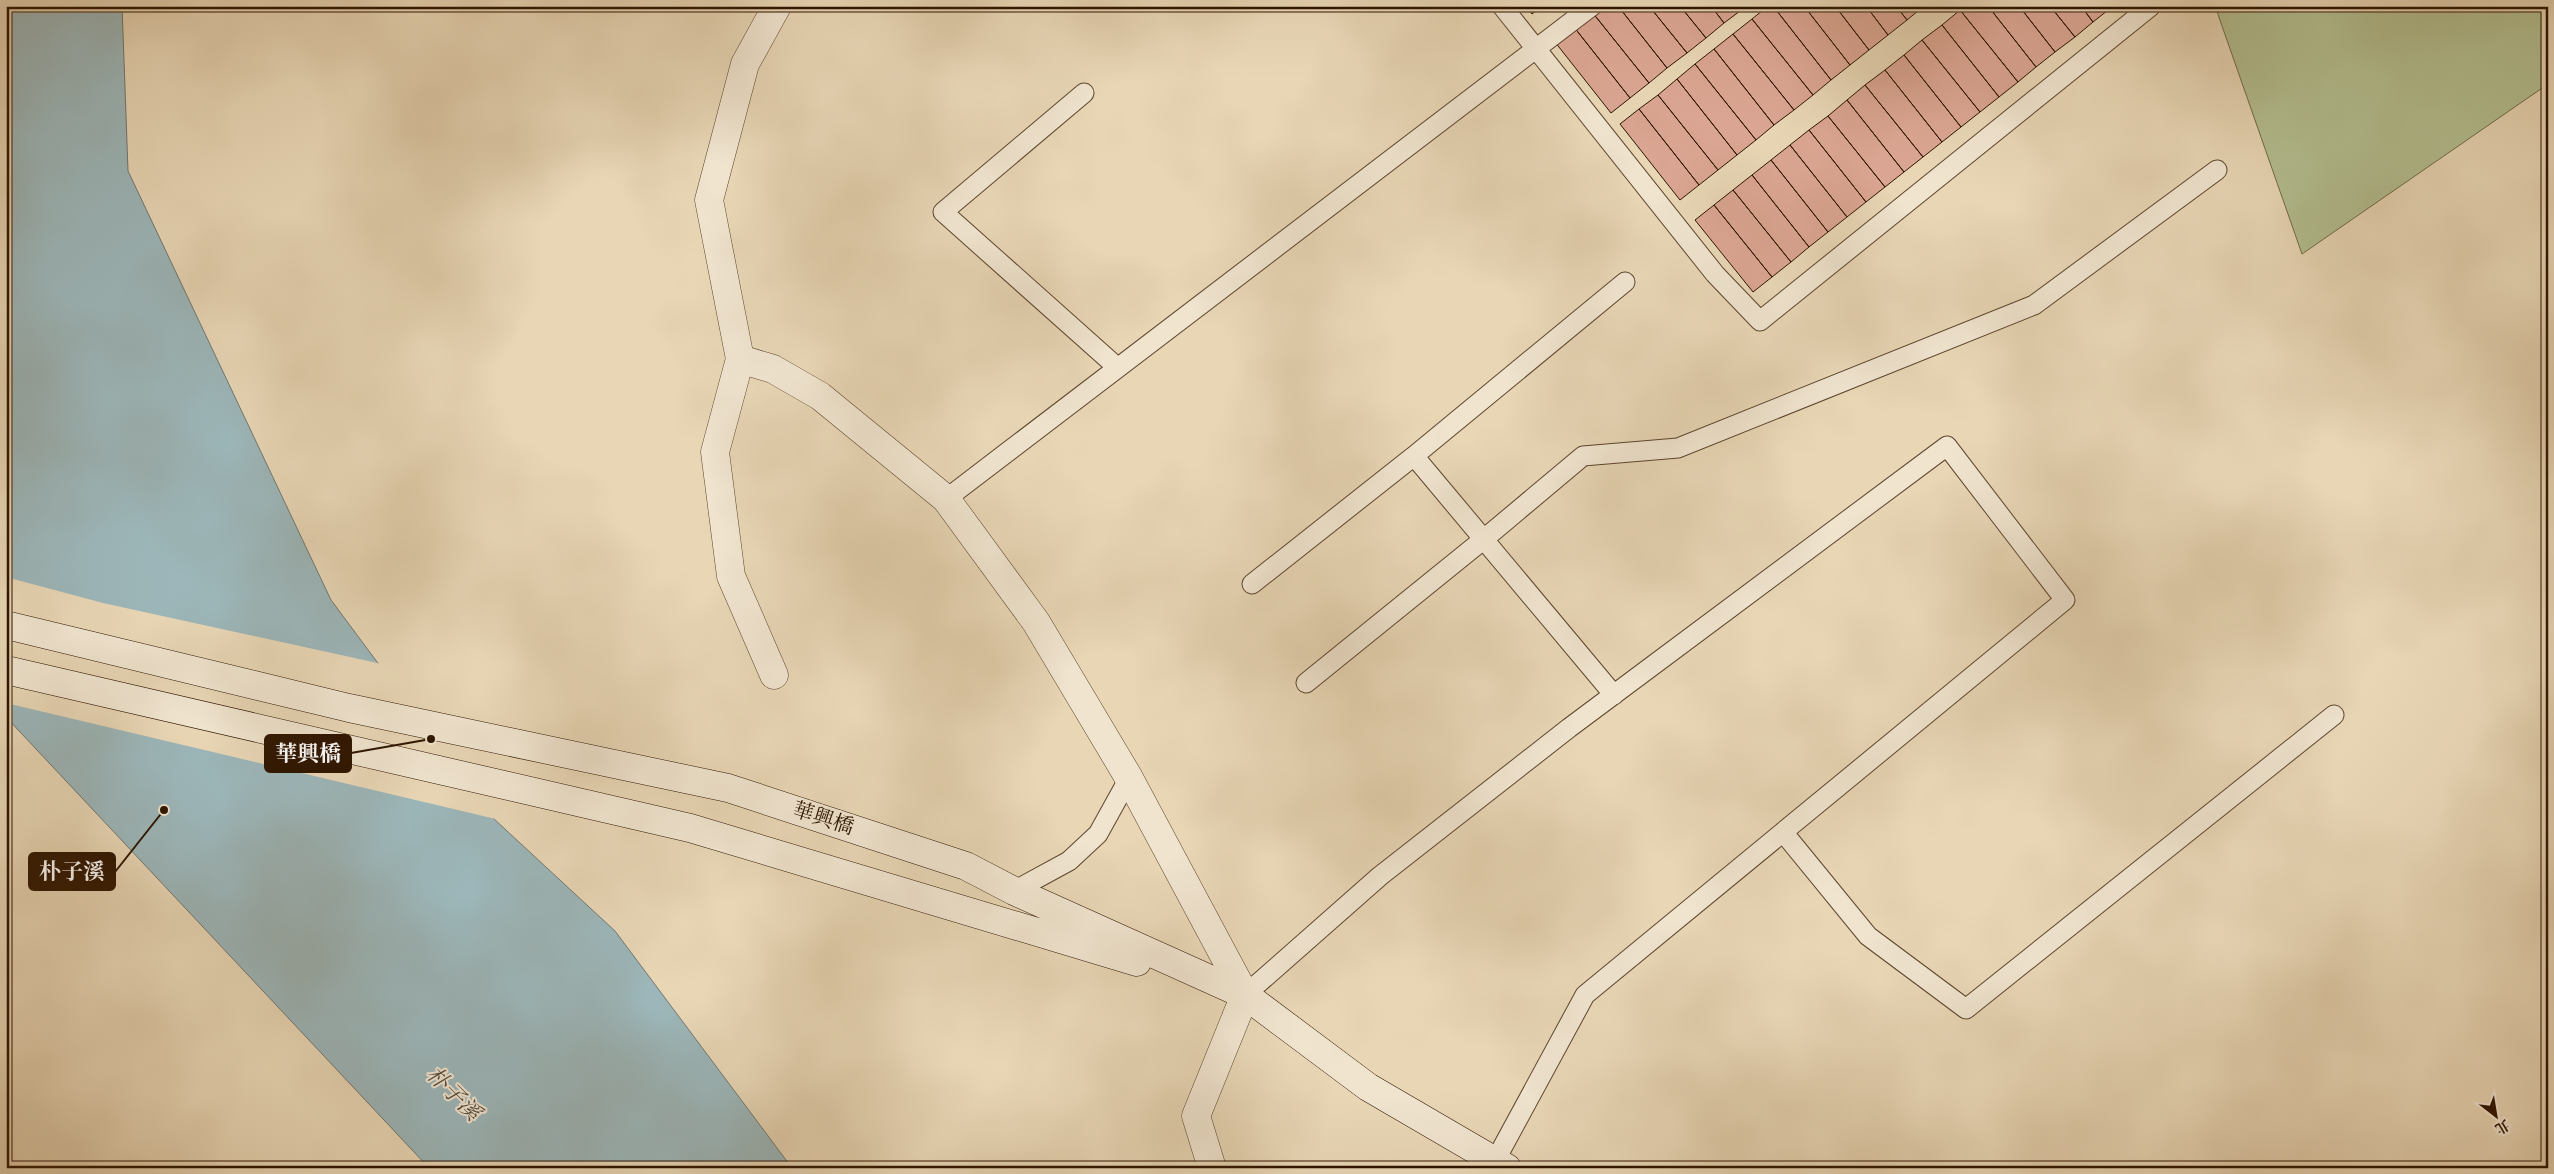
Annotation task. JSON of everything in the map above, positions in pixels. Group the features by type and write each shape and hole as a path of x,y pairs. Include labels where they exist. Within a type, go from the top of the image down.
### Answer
{"street":[{"path":"774,674 731,576 715,452 740,359 709,200 745,64 777,6"},
{"path":"740,359 772,369 820,396 946,498 1036,622 1129,778 1245,995"},
{"name":"華興橋","path":"6,625 349,708 728,788 966,866 1014,891 1245,995"},
{"path":"6,670 690,828 1245,995 1368,1087 1501,1164"},
{"path":"1212,1168 1196,1116 1245,995"}],"lane":[{"path":"1502,6 1714,274 1760,321 2151,6"},
{"path":"946,498 1592,6"},
{"path":"1084,94 943,212 1118,368"},
{"path":"1306,683 1484,539 1582,456 1678,448 2034,305 2217,170"},
{"path":"1252,584 1414,456 1624,282"},
{"path":"1245,995 1380,876 1614,695 1947,446 2065,600 1585,995 1501,1164"},
{"path":"1414,456 1614,695"},
{"path":"1783,832 1868,936 1966,1009 2334,715"},
{"path":"1014,891 1069,861 1098,834 1129,778"}],"green space":[{"path":"2215,6 2548,6 2548,84 2302,254"}],"water":[{"path":"6,6 122,6 128,171 331,600 493,818 615,931 792,1168 429,1168 6,717"}],"pier":[{"path":"6,577 103,603 382,664 500,820 6,703"}],"building":[{"path":"1526,6 1542,6 1532,14"},
{"path":"1618,6 1649,6 1687,53 1667,68"},
{"path":"1618,6 1667,68 1649,83 1588,7"},
{"path":"1649,6 1680,6 1706,38 1687,53"},
{"path":"1680,6 1711,6 1724,23 1706,38"},
{"path":"1711,6 1742,6 1744,8 1724,23"},
{"path":"1768,6 1773,6 1831,80 1813,95 1752,19"},
{"path":"1773,6 1804,6 1850,65 1831,80"},
{"path":"1804,6 1835,6 1869,50 1850,65"},
{"path":"1835,6 1866,6 1888,35 1869,50"},
{"path":"1866,6 1896,6 1907,20 1888,35"},
{"path":"1896,6 1924,6 1907,20"},
{"path":"1965,6 1988,6 2036,67 2018,82 1960,10"},
{"path":"1988,6 2019,6 2055,52 2036,67"},
{"path":"2019,6 2050,6 2075,37 2055,52"},
{"path":"2050,6 2081,6 2093,22 2075,37"},
{"path":"2081,6 2112,6 2112,7 2093,22"},
{"path":"1588,7 1649,83 1630,98 1570,22"},
{"path":"1960,10 2018,82 1999,97 1942,25"},
{"path":"1752,19 1813,95 1794,110 1733,34"},
{"path":"1570,22 1630,98 1611,113 1551,37"},
{"path":"1942,25 1999,97 1980,112 1922,40"},
{"path":"1733,34 1794,110 1774,125 1714,49"},
{"path":"1922,40 1980,112 1961,127 1904,55"},
{"path":"1714,49 1774,125 1756,140 1695,64"},
{"path":"1904,55 1961,127 1942,142 1885,70"},
{"path":"1695,64 1756,140 1737,155 1677,79"},
{"path":"1885,70 1942,142 1923,157 1865,85"},
{"path":"1677,79 1737,155 1718,170 1658,95"},
{"path":"1865,85 1923,157 1904,172 1847,100"},
{"path":"1658,95 1718,170 1699,185 1639,109"},
{"path":"1847,100 1904,172 1885,187 1828,116"},
{"path":"1639,109 1699,185 1680,200 1620,124"},
{"path":"1828,116 1885,187 1866,202 1809,130"},
{"path":"1809,130 1866,202 1847,217 1790,145"},
{"path":"1790,145 1847,217 1828,232 1771,160"},
{"path":"1771,160 1828,232 1809,247 1752,175"},
{"path":"1752,175 1809,247 1791,262 1733,190"},
{"path":"1733,190 1791,262 1772,277 1714,205"},
{"path":"1714,205 1772,277 1753,292 1695,220"}],"place":[{"name":"華興橋","path":"431,739"},
{"name":"朴子溪","path":"164,810"}]}
